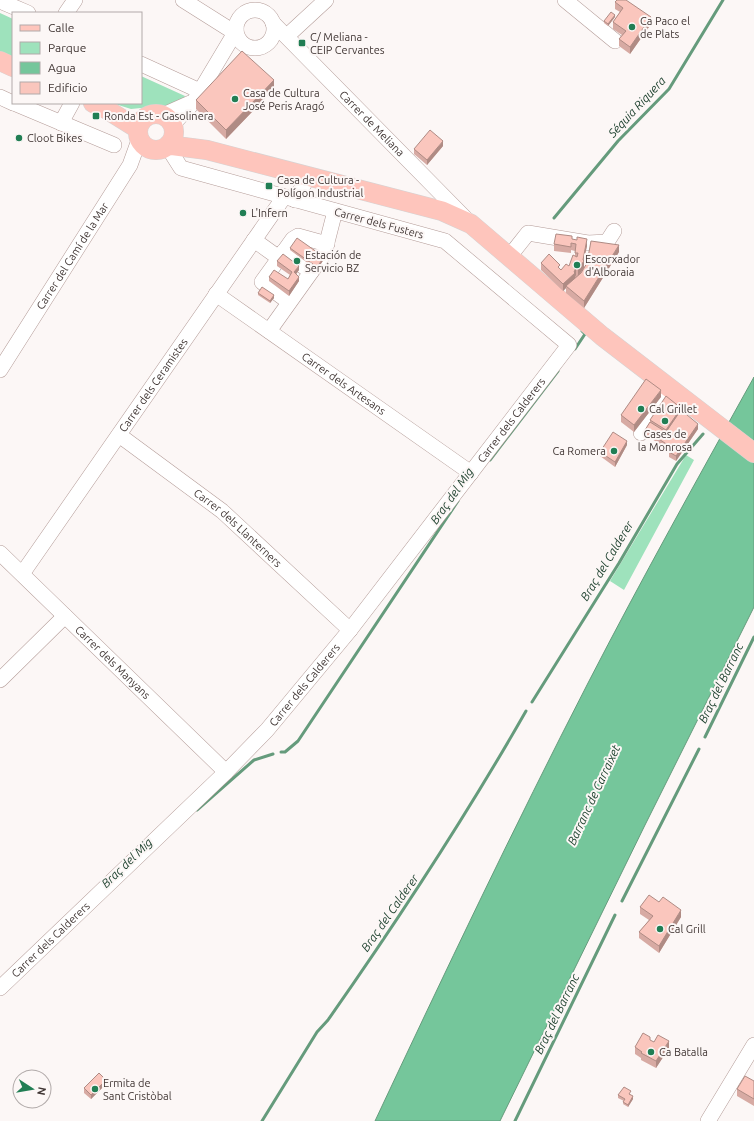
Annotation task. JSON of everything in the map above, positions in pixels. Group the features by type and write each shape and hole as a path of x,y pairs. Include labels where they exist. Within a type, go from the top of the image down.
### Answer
{"main road":[{"path":"0,61 12,67"},
{"path":"100,106 114,109 159,131 207,150 442,211 471,224 602,336 754,453"}],"street":[{"path":"67,12 75,0"},
{"path":"159,131 196,97 226,47 238,34 240,17 250,10 262,11 267,14 273,23 274,28 272,39 263,47 250,48 238,34 183,0"},
{"path":"287,36 326,0"},
{"path":"565,0 615,41"},
{"path":"0,1 26,12"},
{"name":"Carrer de Meliana","path":"273,23 471,224"},
{"path":"142,65 196,97"},
{"path":"0,97 12,102"},
{"path":"16,104 114,145"},
{"path":"61,123 71,104"},
{"name":"Carrer dels Fusters","path":"159,131 181,168 445,241 569,345"},
{"name":"Carrer del Camí de la Mar","path":"0,370 130,165 159,131"},
{"name":"Carrer dels Ceramistes","path":"22,574 254,240 308,176"},
{"path":"269,331 324,254 335,211"},
{"path":"509,257 528,234 588,243 607,242 614,231"},
{"path":"289,302 262,282 293,239 298,236 327,244"},
{"path":"254,240 311,272"},
{"name":"Carrer dels Artesans","path":"216,294 471,473"},
{"name":"Carrer dels Calderers","path":"0,988 226,772 267,730 350,630 569,345"},
{"path":"641,433 672,390"},
{"name":"Carrer dels Llanterners","path":"119,435 222,511 350,630"},
{"name":"Carrer dels Manyans","path":"0,553 226,772"},
{"path":"0,680 65,616"},
{"path":"708,1121 754,1045"}],"green space":[{"path":"0,13 12,19 12,61 0,56"},
{"path":"142,76 185,96 181,104 131,109 115,104 142,104"},
{"path":"686,455 694,460 624,590 610,581"}],"water":[{"name":"Barranc de Carraixet","path":"754,377 754,607 500,1121 375,1121 533,792 588,683 649,568"}],"building":[{"name":"Ca Paco el de Plats","path":"617,0 626,0 651,17 630,47 619,39 626,31 613,22 623,8 615,2"},
{"path":"611,12 615,15 608,24 604,21"},
{"name":"Casa de Cultura José Peris Aragó","path":"242,51 274,80 226,130 196,100"},
{"path":"430,130 443,141 427,160 414,149"},
{"path":"556,234 572,236 572,239 577,240 577,237 587,239 584,261 578,269 576,268 575,273 563,284 541,263 549,254 560,265 558,267 561,270 566,264 569,266 573,255 577,257 578,253 575,253 576,244 571,243 571,247 554,244"},
{"path":"297,238 324,257 317,267 290,248"},
{"path":"591,241 619,245 584,301 566,286 581,273 587,263"},
{"path":"283,254 299,266 294,272 299,277 289,291 269,277 274,270 288,279 292,272 277,261"},
{"path":"262,287 274,295 270,301 258,293"},
{"name":"Cal Grillet","path":"646,379 661,390 634,425 621,415"},
{"name":"Cases de la Monrosa","path":"666,396 681,408 666,430 650,420"},
{"path":"681,410 698,424 676,456 669,452 671,447 645,430 650,422 666,432"},
{"name":"Ca Romera","path":"613,432 627,441 615,462 600,452"},
{"name":"Cal Grill","path":"649,895 659,902 663,897 681,910 659,946 639,932 653,916 640,907"},
{"path":"643,1033 650,1037 650,1040 654,1042 658,1035 669,1041 656,1061 641,1053 642,1052 635,1047"},
{"path":"99,1073 106,1080 91,1095 84,1088"},
{"path":"745,1076 754,1081 754,1099 737,1089"},
{"path":"624,1087 631,1091 629,1094 633,1096 628,1105 623,1102 625,1099 618,1095"}],"waterway":[{"name":"Séquia Riquera","path":"554,218 618,141 669,89 723,0"},
{"name":"Braç del Mig","path":"575,349 585,334 582,331"},
{"name":"Braç del Mig","path":"490,460 558,371"},
{"name":"Braç del Calderer","path":"532,702 619,563 677,464 703,434"},
{"name":"Braç del Mig","path":"281,752 285,752 298,741 458,501"},
{"name":"Braç del Barranc","path":"705,737 754,637"},
{"name":"Braç del Calderer","path":"262,1121 317,1032 328,1020 430,868 503,751 526,711"},
{"name":"Braç del Barranc","path":"622,901 699,749"},
{"name":"Braç del Mig","path":"197,810 254,760 273,754"},
{"name":"Braç del Barranc","path":"515,1121 615,915"}],"place":[{"name":"Ca Paco el de Plats","path":"632,27"},
{"name":"C/ Meliana - CEIP Cervantes","path":"302,43"},
{"name":"Casa de Cultura José Peris Aragó","path":"235,99"},
{"name":"Ronda Est - Gasolinera","path":"96,116"},
{"name":"Cloot Bikes","path":"19,138"},
{"name":"Casa de Cultura - Polígon Industrial","path":"269,186"},
{"name":"L'Infern","path":"243,213"},
{"name":"Estación de Servicio BZ","path":"297,261"},
{"name":"Escorxador d'Alboraia","path":"577,265"},
{"name":"Cal Grillet","path":"641,409"},
{"name":"Cases de la Monrosa","path":"665,421"},
{"name":"Ca Romera","path":"614,451"},
{"name":"Cal Grill","path":"660,929"},
{"name":"Ca Batalla","path":"651,1052"},
{"name":"Ermita de Sant Cristòbal","path":"95,1089"}]}
